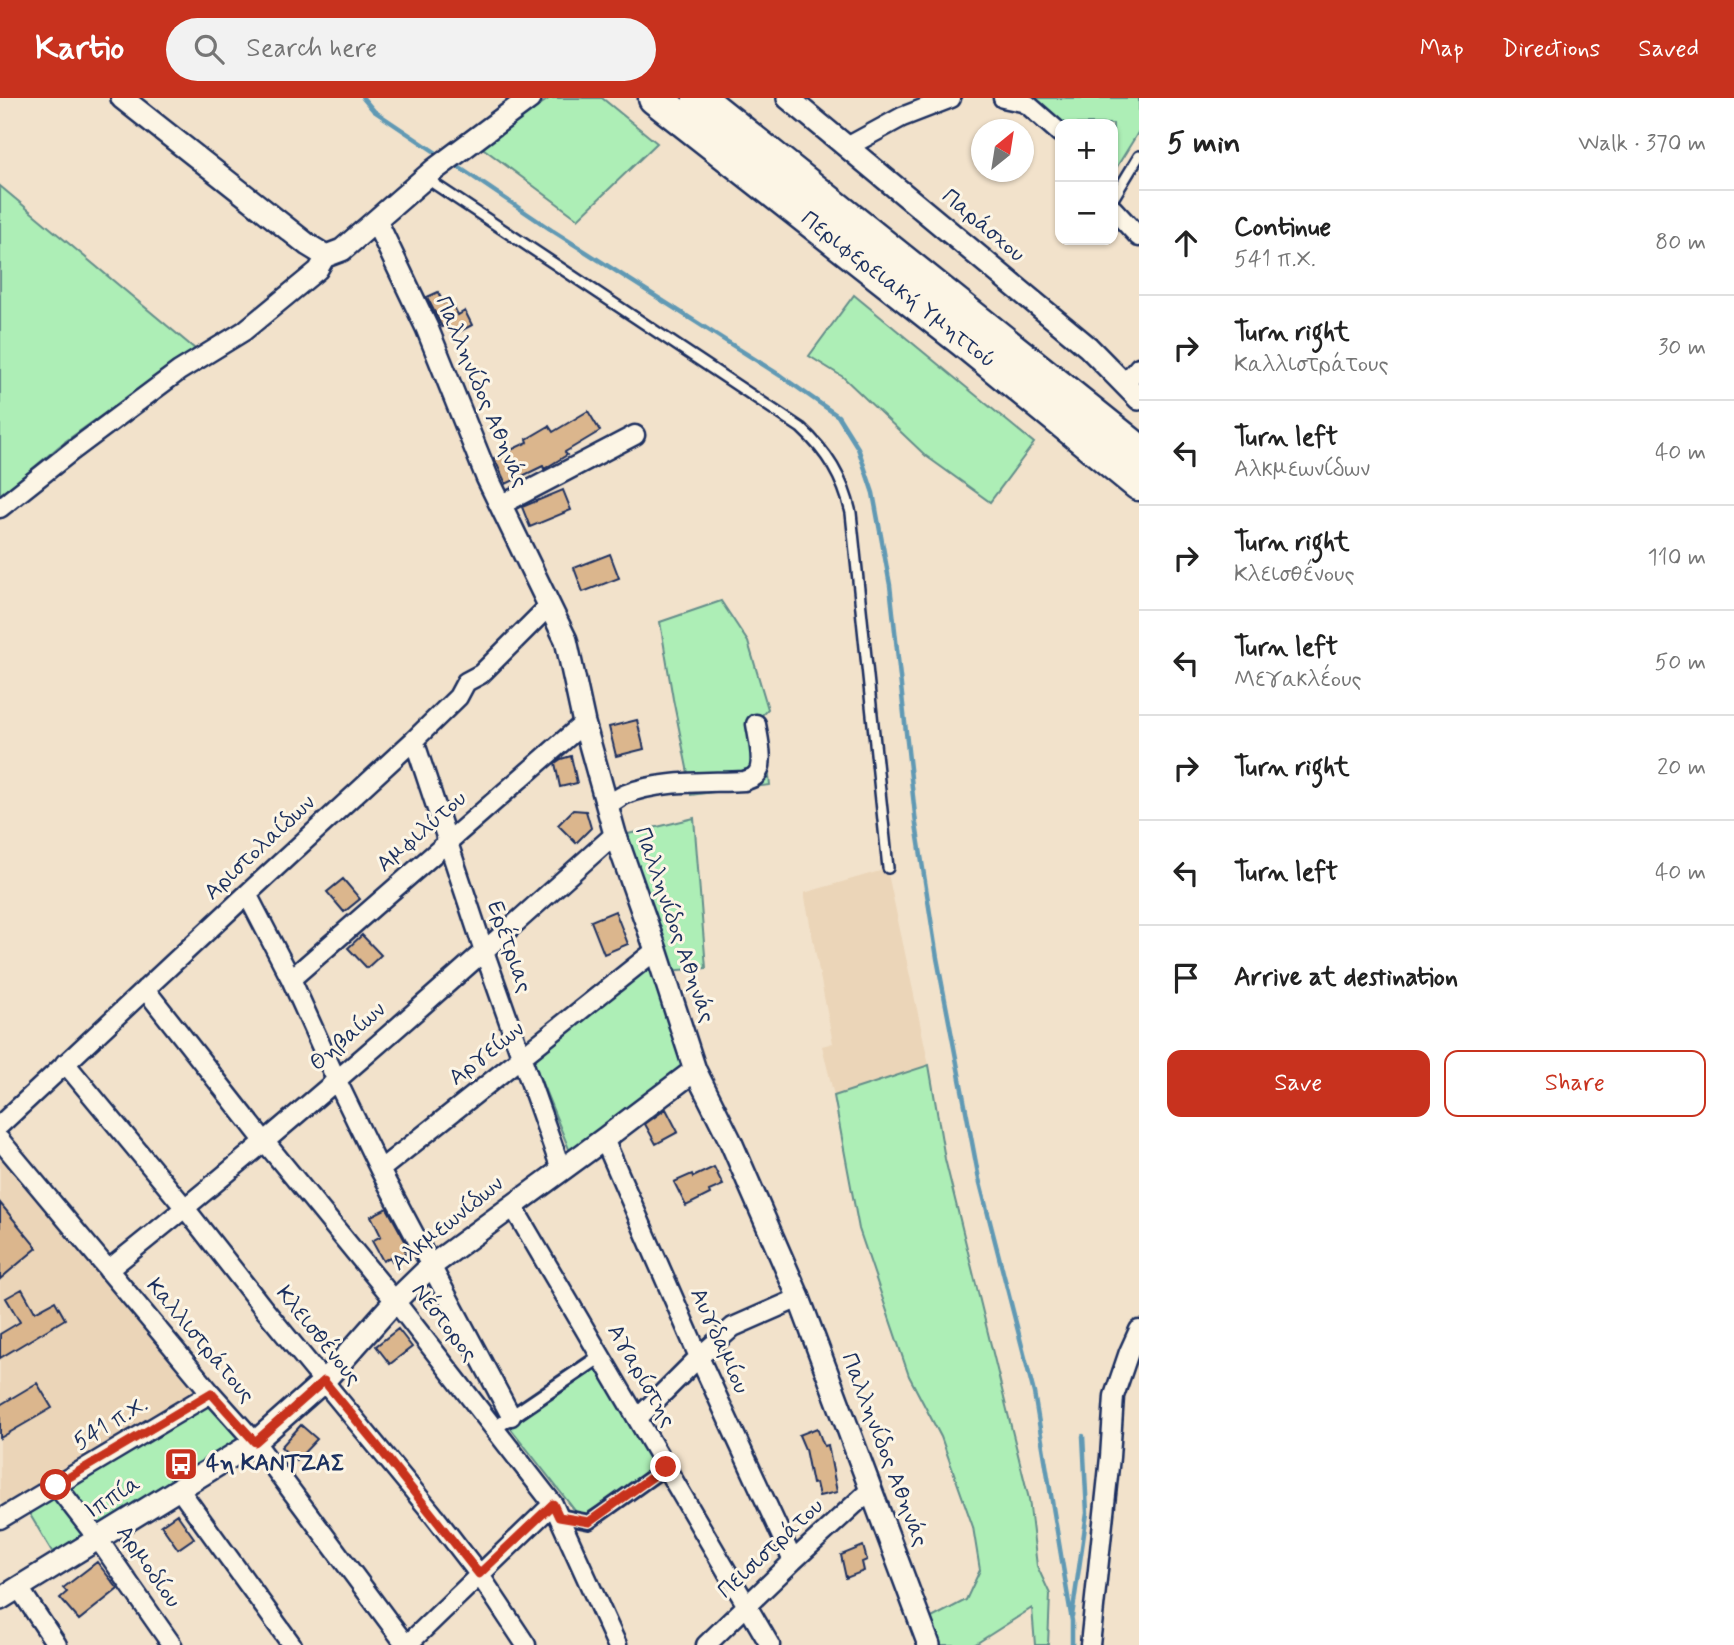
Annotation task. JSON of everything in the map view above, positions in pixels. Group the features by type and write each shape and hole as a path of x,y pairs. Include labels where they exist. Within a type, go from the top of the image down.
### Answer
{"highway":[{"name":"Περιφερειακή Υμηττού","path":"655,98 964,341 1139,484"},
{"name":"Περιφερειακή Υμηττού","path":"699,98 1139,451"}],"street":[{"path":"122,98 307,245 326,256"},
{"path":"0,508 179,371 244,331 318,270 326,256 342,250 457,152 530,98"},
{"name":"Παράσχου","path":"788,98 1088,347 1132,391"},
{"path":"847,147 902,117 951,98"},
{"path":"1003,98 1022,100 1055,129"},
{"path":"1118,214 1139,237"},
{"name":"Παλληνίδος Αθηνάς","path":"376,221 427,328 487,477 566,640 584,723 615,834 695,1070 730,1140 799,1298 929,1645"},
{"path":"1132,391 1139,367"},
{"path":"501,505 635,435"},
{"name":"Αριστολαίδων","path":"0,1125 414,740 458,697 466,682 481,674 550,606"},
{"name":"Αμφιλύτου","path":"291,979 584,723"},
{"path":"607,805 625,794 655,786 744,781 754,777 761,763 756,724"},
{"name":"Ερέτριας","path":"414,740 484,951 561,1169"},
{"name":"Θηβαίων","path":"108,1270 265,1142 615,834"},
{"name":"Νέστορος","path":"247,894 291,979 380,1170 511,1416"},
{"name":"Αργείων","path":"380,1170 656,950"},
{"name":"Νέστορος","path":"145,989 495,1427 556,1510 617,1645"},
{"name":"Κλεισθένους","path":"65,1063 479,1574 526,1645"},
{"name":"Αλκμεωνίδων","path":"255,1442 324,1381 395,1301 431,1266 695,1070"},
{"name":"Αυγδαμίου","path":"604,1139 699,1357 793,1561"},
{"name":"Καλλιστράτους","path":"0,1140 255,1442 407,1645"},
{"name":"Αγαρίστης","path":"512,1205 770,1645"},
{"path":"638,1418 733,1327 799,1298"},
{"path":"1090,1645 1114,1396 1139,1331"},
{"path":"495,1427 601,1356"},
{"name":"541 π.Χ.","path":"0,1519 211,1393"},
{"name":"Ιππία","path":"0,1599 255,1442"},
{"path":"407,1645 479,1574 556,1510 589,1522 666,1467"},
{"name":"Αρμοδίου","path":"56,1485 98,1539 172,1645"},
{"path":"179,1489 292,1645"},
{"name":"Πεισιστράτου","path":"706,1645 870,1490"},
{"path":"19,1588 57,1645"}],"lane":[{"path":"1118,191 1139,156"},
{"path":"430,174 801,428 825,453 842,484 853,520 888,868"}],"shaded area":[{"path":"887,869 929,1065 834,1096 822,1046 833,1043 804,893"},
{"path":"0,1146 204,1390 3,1506 0,1500"}],"green space":[{"path":"550,98 602,98 657,143 578,219 480,146"},
{"path":"1034,98 1139,98 1139,131 1118,165 1118,119 1055,119 1055,123"},
{"path":"0,186 195,349 63,443 0,496"},
{"path":"854,295 1034,443 990,502 926,456 843,377 809,356"},
{"path":"721,601 748,642 768,709 762,715 770,785 691,795 660,622"},
{"path":"694,818 706,968 666,971 620,836"},
{"path":"653,961 687,1067 571,1154 531,1056"},
{"path":"929,1065 945,1159 1029,1499 1037,1566 1050,1594 1048,1645 1035,1645 1032,1608 974,1645 934,1645 924,1622 966,1600 980,1570 973,1527 941,1437 909,1376 859,1229 834,1096"},
{"path":"598,1368 657,1471 580,1517 509,1426"},
{"path":"208,1404 241,1441 56,1558 29,1513"}],"building":[{"path":"438,292 443,303 450,299 458,315 465,311 472,325 453,335 447,324 442,327 427,297"},
{"path":"588,411 600,431 565,452 567,455 544,469 543,466 506,484 494,458 528,442 527,439 549,426 553,432"},
{"path":"563,490 571,510 530,527 522,507"},
{"path":"610,554 619,578 583,592 574,568"},
{"path":"637,720 644,749 616,756 609,727"},
{"path":"571,756 577,783 560,787 555,763"},
{"path":"573,810 586,811 591,828 576,843 558,825"},
{"path":"343,879 360,899 344,912 327,892"},
{"path":"615,911 628,944 604,954 591,921"},
{"path":"362,935 381,955 367,968 348,948"},
{"path":"666,1109 678,1132 656,1144 645,1124"},
{"path":"714,1167 723,1185 686,1206 674,1182"},
{"path":"0,1203 37,1248 0,1279"},
{"path":"387,1208 409,1248 405,1250 407,1253 392,1261 390,1257 383,1261 372,1241 381,1236 371,1216"},
{"path":"22,1289 35,1312 55,1301 65,1319 0,1358 0,1334 20,1322 6,1298"},
{"path":"398,1329 412,1347 390,1364 376,1346"},
{"path":"37,1383 52,1408 0,1438 0,1405"},
{"path":"301,1425 317,1439 296,1461 281,1447"},
{"path":"817,1428 824,1446 828,1445 837,1492 819,1496 816,1483 812,1484 805,1449 799,1435"},
{"path":"177,1514 194,1538 178,1549 161,1525"},
{"path":"863,1546 867,1560 862,1562 864,1571 846,1578 841,1555"},
{"path":"97,1562 118,1589 79,1620 60,1598 67,1592 63,1588"}],"waterway":[{"path":"363,98 374,111 441,156"},
{"path":"454,164 553,231 781,376 838,416 858,448 873,493 890,585 916,824 937,958 979,1179 1034,1393 1072,1621 1072,1645"},
{"path":"1072,1616 1087,1513 1083,1436"}],"place":[{"name":"4η ΚΑΝΤΖΑΣ","path":"181,1464"}],"route":[{"path":"56,1485 211,1393 255,1442 324,1381 479,1574 553,1504 559,1517 589,1522 666,1467"}]}
